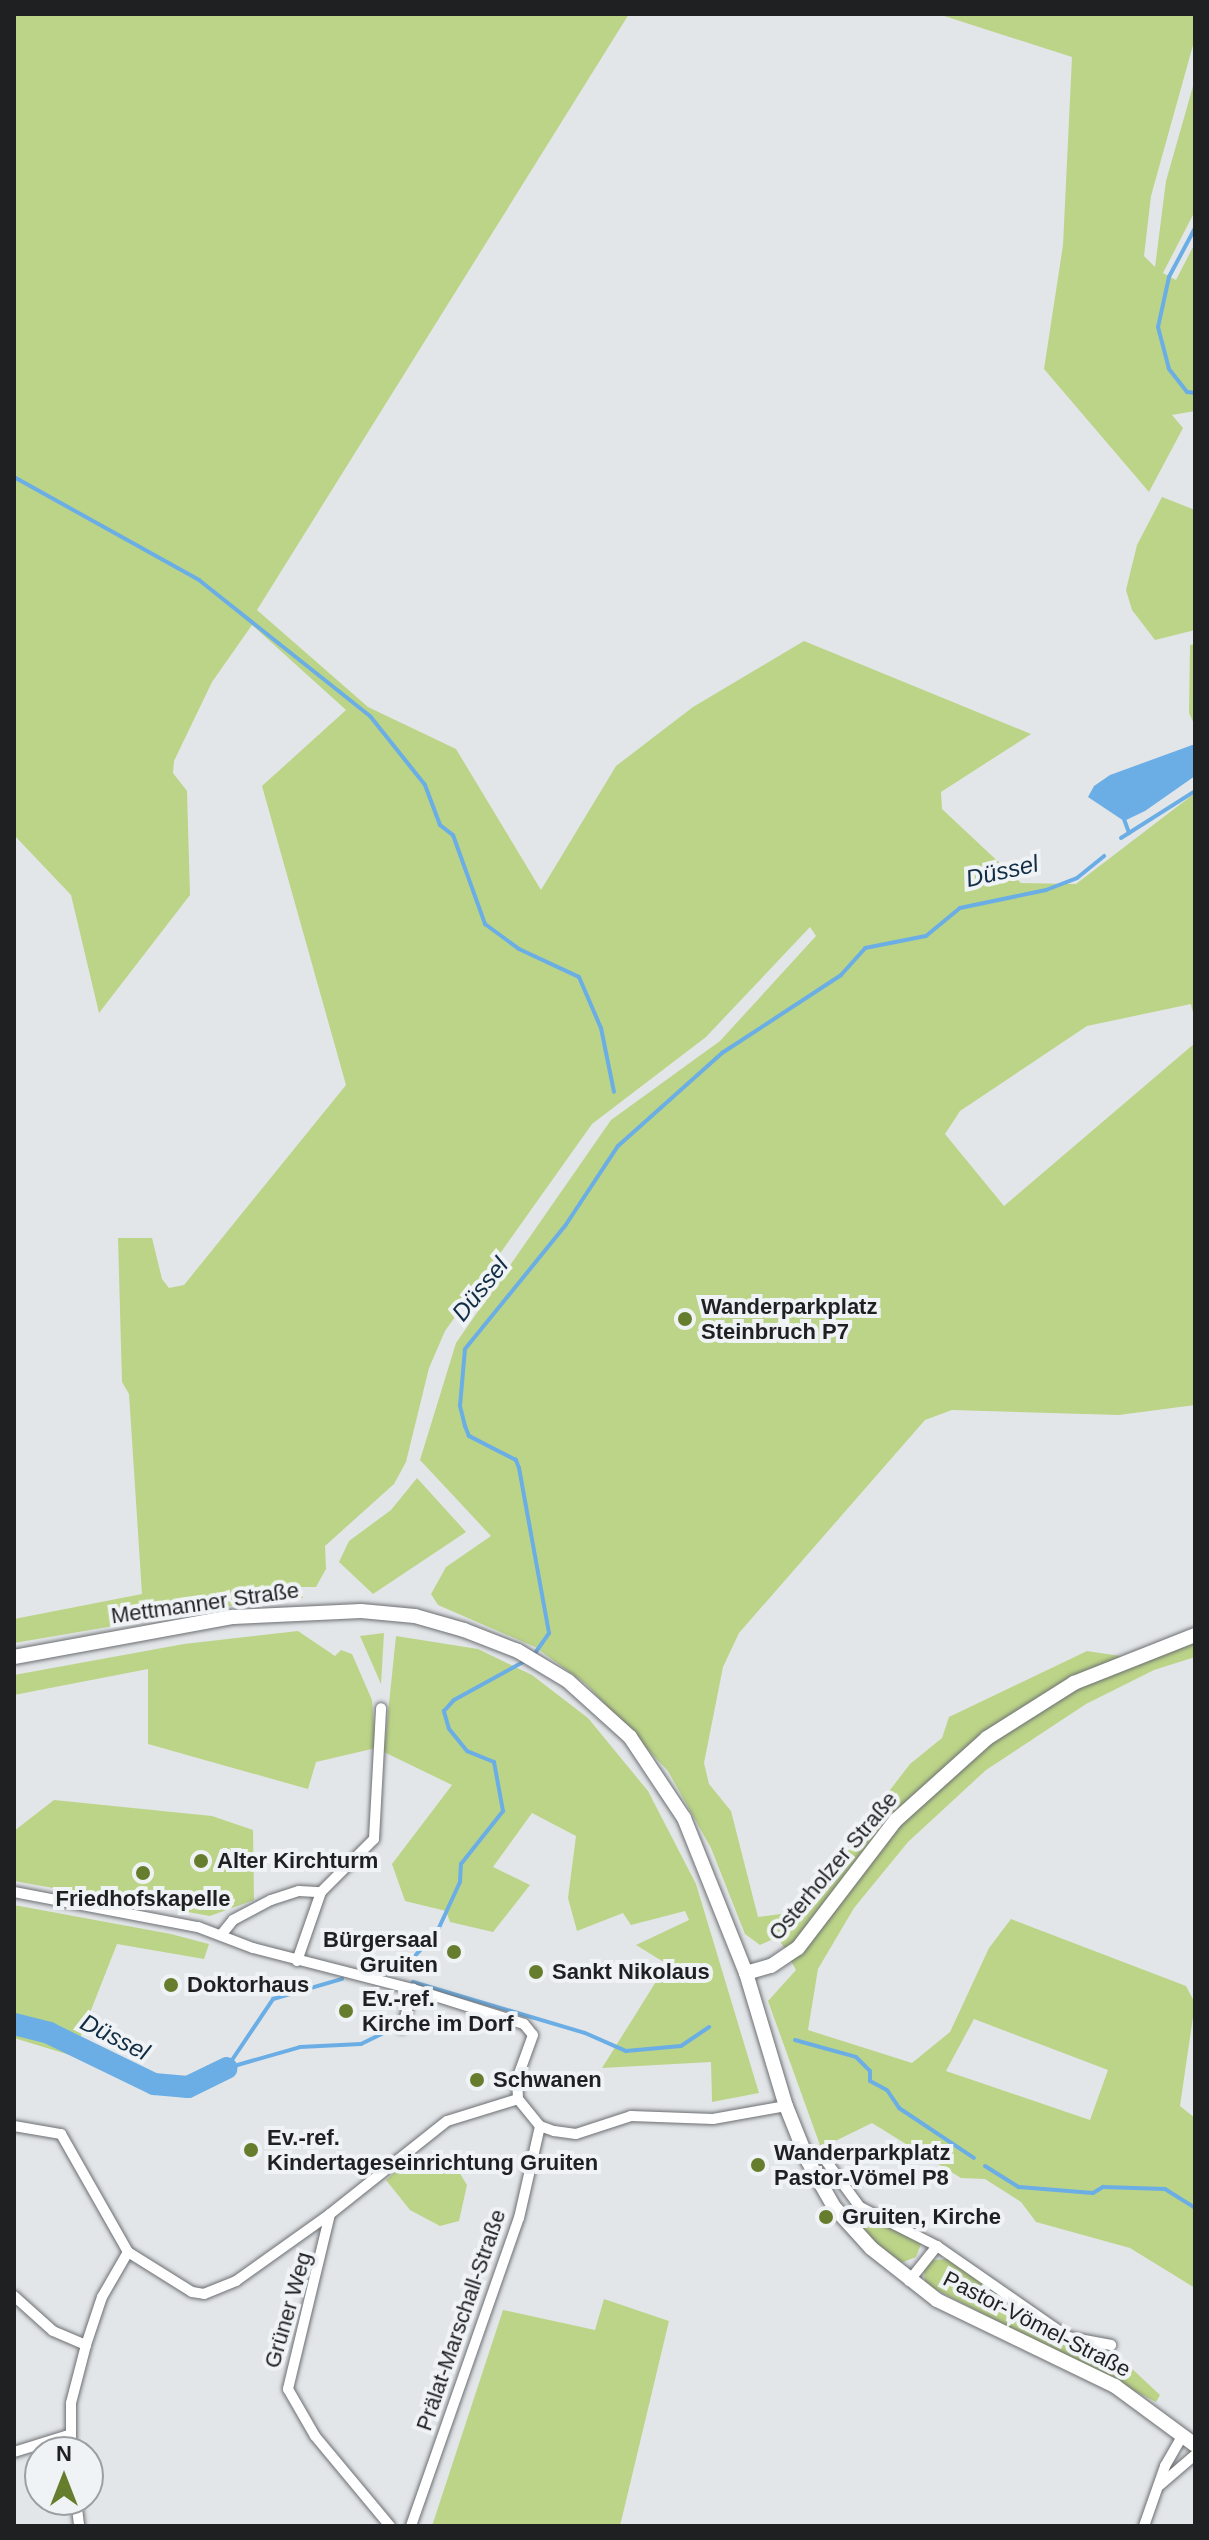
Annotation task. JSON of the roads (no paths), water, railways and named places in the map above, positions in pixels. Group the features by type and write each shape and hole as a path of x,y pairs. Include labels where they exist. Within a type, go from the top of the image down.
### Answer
{"main road":[{"name":"Mettmanner Straße","path":"14,1657 233,1617 319,1610 415,1616 498,1642 540,1663 596,1703 660,1777 701,1851 746,1973"},
{"name":"Osterholzer Straße","path":"746,1973 771,1966 798,1948 896,1820 987,1738 1074,1683 1195,1635"},
{"name":"Pastor-Vömel-Straße","path":"746,1973 786,2106 834,2207 909,2281 967,2318 1115,2386 1195,2445"}],"street":[{"path":"297,1961 321,1892 374,1839 381,1708"},
{"path":"221,1935 233,1920 271,1900 299,1891 321,1892"},
{"path":"14,1892 221,1935 297,1961 413,1989 529,2028 532,2041 517,2079 518,2099 540,2126 576,2134 631,2116 713,2119 786,2106"},
{"path":"402,2028 413,1989"},
{"path":"14,2126 61,2134 128,2252 192,2292 214,2292 330,2214 447,2121 518,2099"},
{"name":"Prälat-Marschall-Straße","path":"411,2526 519,2218 540,2126"},
{"name":"Pastor-Vömel-Straße","path":"821,2154 852,2202 937,2246 1068,2337 1111,2345"},
{"name":"Grüner Weg","path":"330,2214 288,2389 310,2429 390,2526"},
{"name":"Pastor-Vömel-Straße","path":"909,2281 937,2246"},
{"path":"14,2452 69,2435 73,2393 86,2345 102,2297 128,2252"},
{"path":"14,2296 53,2331 86,2345"},
{"path":"1144,2526 1183,2435"},
{"path":"1160,2485 1195,2455"}],"water":[{"path":"1195,744 1195,776 1145,811 1124,821 1088,797 1094,786 1110,775"}],"waterway":[{"name":"Düssel","path":"1195,228 1169,277 1158,327 1169,369 1187,392 1195,393"},
{"path":"14,477 199,580 370,716 425,785 440,825 453,835 485,924 519,949 579,977 601,1028 614,1092"},
{"name":"Düssel","path":"1121,838 1195,791"},
{"path":"1124,819 1129,833"},
{"name":"Düssel","path":"533,1656 549,1633 519,1468 516,1460 469,1436 460,1406 465,1349 565,1226 618,1146 722,1053 841,975 865,948 926,936 960,908 1046,890 1077,878 1104,856"},
{"name":"Düssel","path":"401,1971 437,1932 460,1882 461,1864 503,1811 494,1762 467,1751 449,1729 444,1711 454,1700 525,1661"},
{"name":"Düssel","path":"228,2066 273,1999 342,1979"},
{"path":"413,1982 585,2033 626,2051 681,2046 709,2027"},
{"name":"Düssel","path":"14,2024 49,2033 154,2084 188,2087 227,2068"},
{"path":"227,2068 300,2047 361,2044 394,2028"},
{"path":"795,2040 856,2057 870,2071 870,2081 887,2090 899,2108 974,2158"},
{"path":"985,2166 1019,2187 1093,2193 1103,2187 1165,2189 1195,2208"}],"place":[{"name":"Wanderparkplatz Steinbruch P7","path":"685,1319"},
{"name":"Alter Kirchturm","path":"201,1861"},
{"name":"Friedhofskapelle","path":"143,1873"},
{"name":"Bürgersaal Gruiten","path":"454,1952"},
{"name":"Sankt Nikolaus","path":"536,1972"},
{"name":"Doktorhaus","path":"171,1985"},
{"name":"Ev.-ref. Kirche im Dorf","path":"346,2011"},
{"name":"Schwanen","path":"477,2080"},
{"name":"Ev.-ref. Kindertageseinrichtung Gruiten","path":"251,2150"},
{"name":"Wanderparkplatz Pastor-Vömel P8","path":"758,2165"},
{"name":"Gruiten, Kirche","path":"826,2217"}]}
